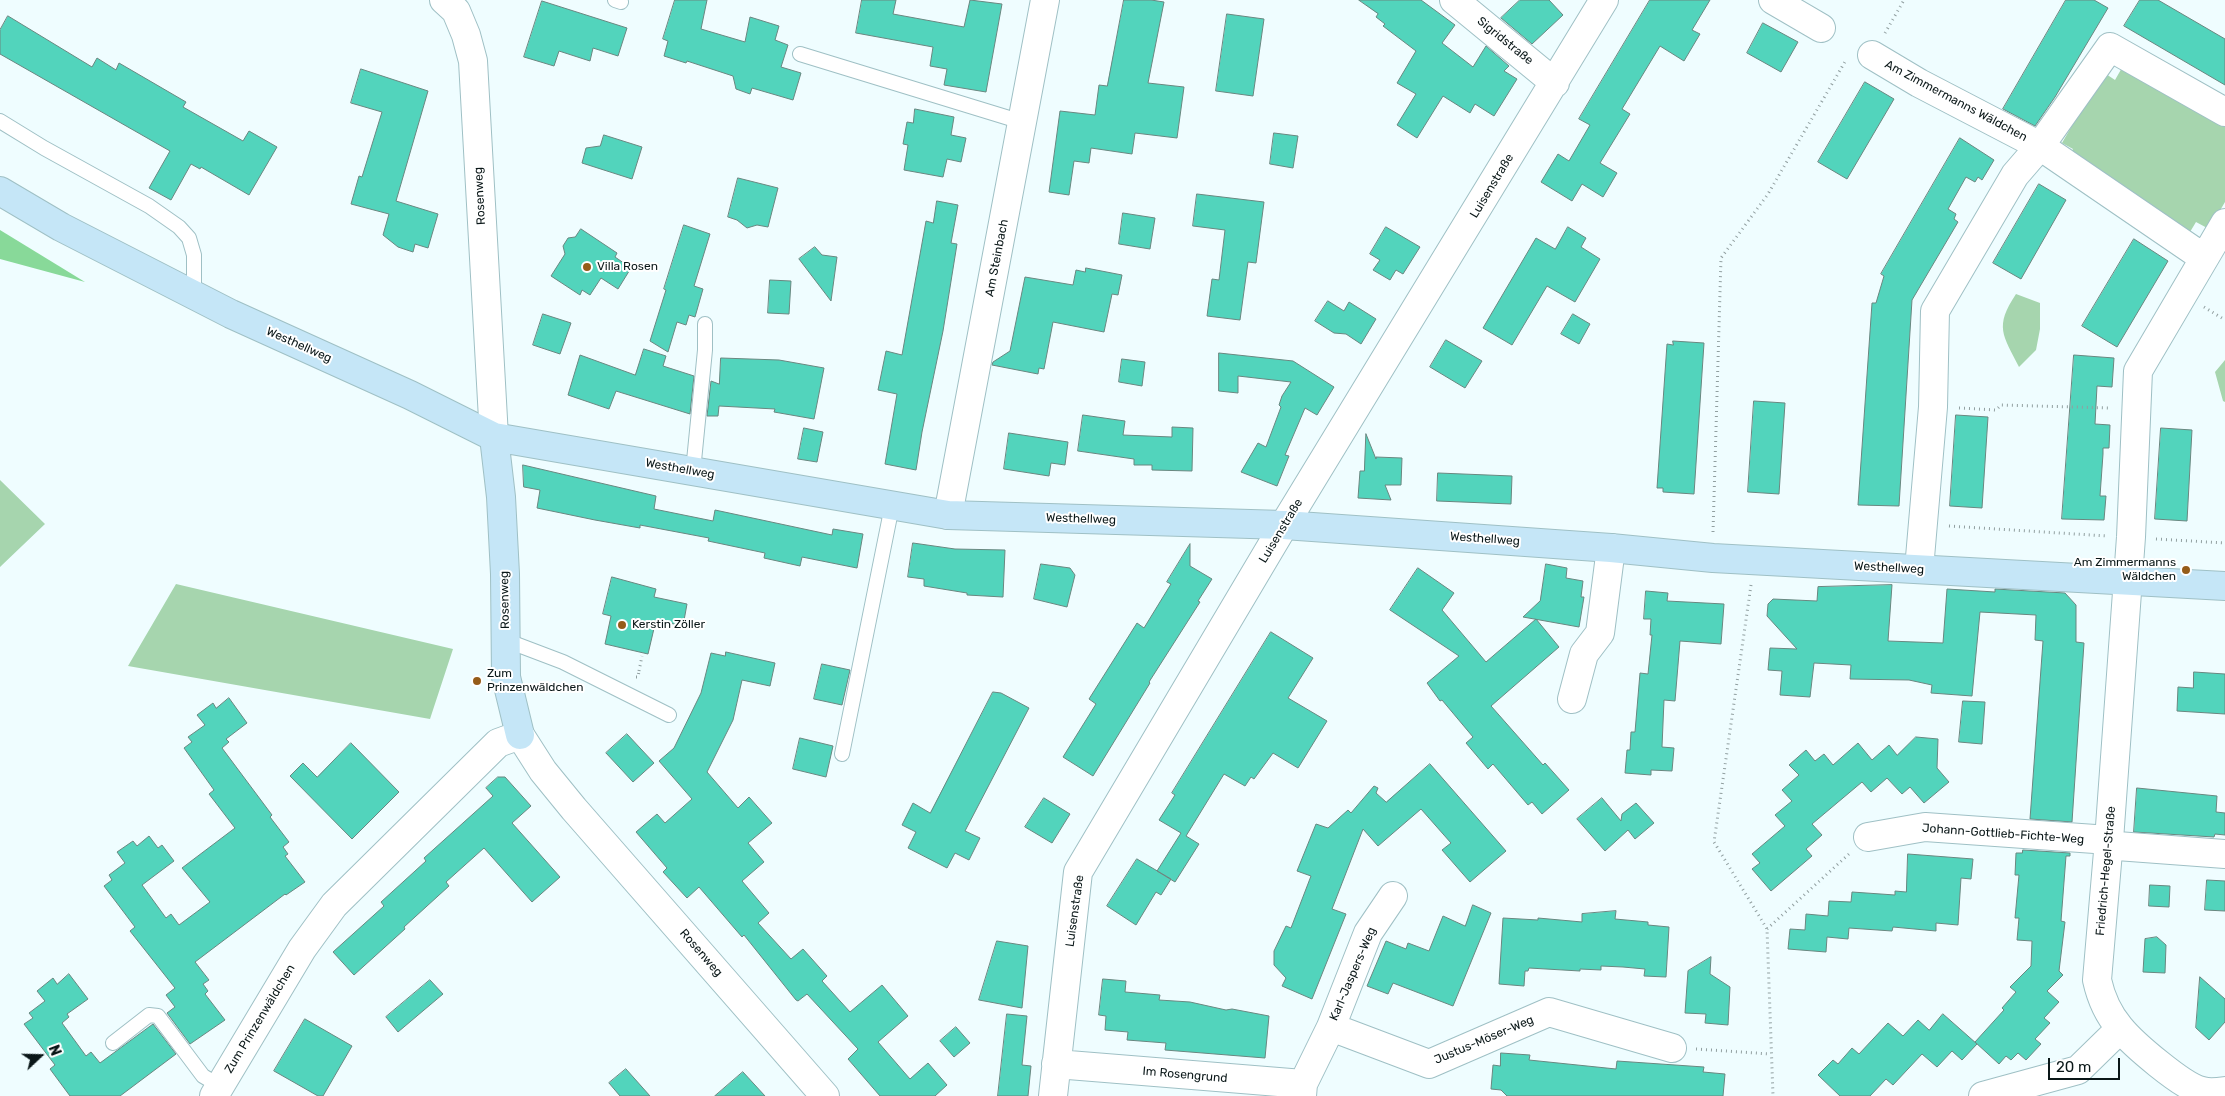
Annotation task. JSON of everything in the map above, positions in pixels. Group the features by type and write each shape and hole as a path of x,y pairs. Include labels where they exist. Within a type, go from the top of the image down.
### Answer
{"street":[{"name":"Am Steinbach","path":"948,515 1045,0"},
{"name":"Sigridstraße","path":"1454,0 1555,82"},
{"name":"Luisenstraße","path":"1053,1096 1078,872 1284,525 1604,0"},
{"path":"1773,0 1821,28"},
{"name":"Rosenweg","path":"453,4 466,35 473,61 494,437 501,497 506,677 520,735 543,770 574,809 825,1096"},
{"name":"Am Zimmermanns Wäldchen","path":"1919,569 1933,407 1935,311 2015,176 2040,146 2110,47 2225,112"},
{"name":"Am Zimmermanns Wäldchen","path":"1872,55 1919,83 2040,146 2204,258"},
{"name":"Westhellweg","path":"0,191 60,227 230,314 410,395 494,437 948,515 1284,525 1611,548 1712,558 2225,586"},
{"path":"2126,581 2131,537 2138,371 2225,223"},
{"path":"1572,699 1584,654 1600,633 1611,548"},
{"name":"Friedrich-Hegel-Straße","path":"2126,581 2109,840 2097,980 2100,996 2120,1029 2175,1078 2189,1086 2209,1093"},
{"name":"Zum Prinzenwäldchen","path":"217,1091 302,949 334,905 498,743 520,735"},
{"name":"Johann-Gottlieb-Fichte-Weg","path":"1868,837 1926,827 2109,840 2117,846 2225,854"},
{"name":"Karl-Jaspers-Weg","path":"1330,1027 1368,933 1393,896"},
{"name":"Justus-Möser-Weg","path":"1330,1027 1428,1064 1549,1012 1672,1048"},
{"path":"1302,1090 1330,1027"},
{"path":"1983,1096 2078,1070 2120,1029"},
{"name":"Im Rosengrund","path":"1056,1064 1302,1090"}],"lane":[{"path":"800,54 1022,122"},
{"path":"0,121 44,148 142,202 179,227 189,238 194,255 194,295"},
{"path":"692,471 705,350 705,324"},
{"path":"842,754 892,506"},
{"path":"505,640 564,662 669,715"},
{"path":"113,1043 149,1015 158,1016 203,1076 217,1091"}],"path":[{"path":"1712,558 1721,258 1768,194 1854,47 1872,55 1904,0"},
{"path":"1933,407 1996,410 2001,404 2136,409"},
{"path":"1923,524 2225,543"},
{"path":"1754,560 1714,842 1767,929 1773,1096"},
{"path":"639,671 642,656"},
{"path":"1767,929 1868,837"},
{"path":"1672,1048 1770,1054"}],"green space":[{"path":"2123,66 2225,125 2225,202 2209,229 2196,222 2190,232 2066,161 2073,149 2062,143 2103,72 2115,80"},
{"path":"0,230 85,282 0,259"},
{"path":"2016,294 2040,303 2040,329 2036,350 2019,367 2003,331 2005,315"},
{"path":"2225,360 2225,402 2223,401 2215,372"},
{"path":"0,480 45,524 0,567"},
{"path":"176,584 453,649 430,719 128,666"}],"building":[{"path":"675,0 707,0 701,29 745,42 750,17 779,26 775,40 788,45 781,67 801,73 793,100 752,88 750,94 736,89 733,76 687,61 686,63 664,56 668,41 663,39"},
{"path":"862,0 896,0 893,14 964,27 970,0 1002,4 986,92 944,85 947,69 930,66 933,47 856,33"},
{"path":"1124,0 1164,2 1148,83 1184,87 1177,138 1135,133 1132,154 1091,148 1089,163 1074,161 1069,195 1049,192 1060,111 1095,115 1099,85 1107,86"},
{"path":"1359,0 1421,0 1455,25 1442,43 1473,67 1486,46 1509,66 1504,71 1517,79 1494,116 1475,104 1470,113 1443,96 1417,138 1397,125 1416,94 1397,83 1416,51 1383,26 1385,24 1376,17 1378,14"},
{"path":"1520,0 1549,0 1563,15 1532,44 1501,18"},
{"path":"1650,0 1710,0 1692,30 1700,34 1684,61 1660,46 1622,109 1630,114 1600,163 1617,173 1603,197 1582,184 1572,201 1541,182 1558,154 1569,161 1590,125 1579,119"},
{"path":"2066,0 2094,0 2108,8 2055,97 2035,126 2003,109"},
{"path":"2140,0 2158,0 2225,39 2225,85 2124,26"},
{"path":"542,1 627,28 618,56 593,48 590,61 559,51 554,66 524,57"},
{"path":"1227,14 1264,19 1253,96 1216,91"},
{"path":"8,16 92,67 97,58 116,70 119,63 186,102 183,107 243,141 249,131 277,147 249,195 201,167 200,169 191,164 171,200 149,188 170,151 0,54 0,30"},
{"path":"1763,23 1798,42 1781,72 1747,53"},
{"path":"361,69 428,91 396,201 438,214 428,248 415,244 413,252 398,247 383,235 389,214 351,204 359,176 362,177 382,112 351,103"},
{"path":"1865,82 1894,99 1847,179 1818,162"},
{"path":"915,109 954,117 951,135 966,138 961,162 947,159 943,177 904,170 908,145 903,144 907,122 913,123"},
{"path":"1274,133 1298,136 1293,168 1270,164"},
{"path":"604,135 642,147 632,179 582,163 586,148 600,146"},
{"path":"1960,138 1994,160 1982,180 1978,177 1975,182 1966,177 1948,209 1956,214 1954,219 1958,222 1912,300 1899,506 1858,505 1872,303 1876,303 1884,276 1881,274"},
{"path":"738,178 778,188 768,227 757,225 747,228 737,220 728,217"},
{"path":"2039,184 2066,200 2021,279 1993,263"},
{"path":"1197,194 1264,202 1256,263 1248,262 1240,320 1207,316 1212,279 1219,280 1225,230 1193,226"},
{"path":"937,201 958,205 951,243 957,244 943,331 916,470 885,464 897,394 878,390 886,351 902,355 926,221 933,223"},
{"path":"1123,213 1155,218 1150,249 1119,244"},
{"path":"684,225 710,234 694,286 703,289 695,317 689,315 686,325 677,322 668,352 650,341"},
{"path":"1386,227 1420,247 1403,274 1396,270 1390,280 1373,270 1380,260 1370,254"},
{"path":"1568,227 1586,238 1581,247 1600,259 1575,302 1547,286 1512,345 1483,328 1536,238 1555,249"},
{"name":"Villa Rosen","path":"581,229 617,253 615,257 631,268 618,289 601,278 590,295 582,290 580,295 551,276 565,254 563,246 568,238 575,237"},
{"path":"2134,239 2168,261 2117,347 2082,326"},
{"path":"815,247 822,255 837,257 831,301 799,259"},
{"path":"1086,268 1122,275 1118,295 1112,294 1104,332 1053,322 1044,369 1039,368 1038,374 992,365 993,362 1010,351 1025,277 1073,285 1076,270 1085,272"},
{"path":"770,280 791,281 789,314 768,313"},
{"path":"1328,301 1344,311 1349,302 1376,319 1361,344 1346,334 1334,333 1315,321"},
{"path":"543,314 571,323 560,354 533,345"},
{"path":"1573,314 1590,324 1579,344 1561,334"},
{"path":"1446,340 1482,361 1465,388 1430,367"},
{"path":"1673,341 1704,343 1694,494 1663,492 1663,488 1657,488 1667,344 1673,345"},
{"path":"644,349 666,356 663,366 694,376 690,414 616,391 609,409 568,395 580,355 635,375"},
{"path":"1219,353 1293,361 1334,387 1317,415 1305,408 1285,455 1289,456 1277,486 1241,472 1258,443 1266,447 1281,407 1279,405 1282,396 1291,382 1238,376 1238,393 1219,391"},
{"path":"2074,355 2114,358 2112,387 2097,386 2095,424 2110,425 2109,448 2103,448 2100,496 2106,496 2104,520 2062,519"},
{"path":"721,358 779,360 824,368 814,419 774,412 775,409 719,406 718,416 707,416 711,381 719,384"},
{"path":"1122,359 1145,362 1142,386 1119,382"},
{"path":"1754,401 1785,403 1779,494 1748,492"},
{"path":"1083,415 1125,421 1123,435 1172,437 1172,427 1193,428 1192,471 1152,470 1152,465 1134,465 1134,459 1078,451"},
{"path":"1956,415 1988,417 1982,508 1950,506"},
{"path":"804,428 823,432 817,462 798,459"},
{"path":"2161,428 2192,430 2187,521 2155,519"},
{"path":"1009,433 1068,442 1065,465 1051,463 1049,476 1004,469"},
{"path":"1366,434 1376,459 1376,457 1402,458 1401,485 1385,485 1391,500 1358,498 1360,471 1364,471"},
{"path":"523,465 656,496 654,509 713,521 715,510 832,535 833,529 863,534 857,568 802,557 800,566 764,558 765,553 708,541 709,538 640,525 640,528 537,508 540,490 524,487"},
{"path":"1438,473 1512,476 1511,504 1437,501"},
{"path":"913,543 955,549 1005,550 1003,597 967,595 967,593 924,586 924,579 908,577"},
{"path":"1190,544 1190,566 1212,579 1198,601 1200,602 1149,682 1093,776 1063,757 1096,704 1089,699 1137,623 1144,628 1171,584 1167,582"},
{"path":"1041,564 1070,568 1075,575 1067,607 1034,599"},
{"path":"1546,564 1567,568 1566,578 1583,581 1581,597 1584,597 1579,627 1523,617 1540,601"},
{"path":"1418,568 1454,593 1442,610 1486,662 1536,619 1559,647 1491,706 1543,765 1545,763 1569,790 1542,814 1532,802 1528,805 1493,764 1488,769 1466,743 1473,737 1442,700 1440,701 1427,683 1459,656 1390,610"},
{"path":"612,577 656,589 654,597 687,604 683,626 656,620 648,654 605,644 611,616 603,614"},
{"path":"1892,585 1888,641 1943,643 1947,589 1995,592 1995,589 2065,593 2076,605 2076,642 2084,643 2072,822 2030,819 2043,641 2035,640 2036,615 1980,612 1972,696 1931,693 1932,685 1909,680 1850,679 1851,665 1814,663 1810,697 1780,695 1782,671 1768,670 1770,648 1797,649 1767,616 1768,604 1773,599 1817,601 1818,587"},
{"path":"1646,591 1668,593 1667,601 1724,604 1721,644 1680,641 1675,701 1664,700 1662,747 1674,748 1672,771 1651,770 1651,775 1625,773 1627,750 1630,750 1631,732 1635,732 1640,673 1648,674 1652,635 1650,635 1651,619 1644,619"},
{"path":"1271,632 1313,658 1288,698 1327,721 1298,768 1273,753 1254,779 1251,777 1245,786 1224,774 1186,836 1199,844 1175,882 1157,871 1181,833 1159,820 1175,795 1172,793"},
{"path":"726,652 775,663 770,686 742,680 733,720 707,772 738,808 749,797 772,823 748,843 764,862 742,881 769,913 758,923 791,959 803,949 827,976 822,981 850,1012 882,985 908,1016 878,1042 910,1079 928,1063 947,1085 935,1096 880,1096 848,1059 858,1049 807,994 798,1001 796,1000 744,935 742,937 699,887 687,898 663,872 667,868 636,832 657,814 665,823 692,799 659,761 674,748 701,693 711,653 725,656"},
{"path":"822,664 850,670 842,705 814,699"},
{"path":"2194,672 2225,674 2225,714 2177,711 2178,687 2193,688"},
{"path":"993,692 1001,693 1029,708 965,831 980,838 969,860 955,853 947,868 908,848 916,832 902,825 913,803 930,813"},
{"path":"229,698 247,723 226,739 229,742 222,748 272,815 270,817 289,842 283,847 288,854 285,856 305,882 285,894 195,962 209,980 203,984 208,991 205,994 225,1020 190,1044 167,1013 175,1007 166,995 175,988 130,931 135,927 104,886 112,880 109,875 125,863 117,852 133,841 137,846 149,836 158,848 162,845 174,861 142,885 166,918 171,914 179,925 210,902 182,868 235,828 209,794 214,790 184,748 192,742 188,737 205,725 197,715 213,703 216,708"},
{"path":"1963,701 1985,702 1982,744 1959,742"},
{"path":"627,734 654,763 633,782 606,753"},
{"path":"1916,737 1938,739 1937,768 1949,782 1924,803 1910,787 1902,794 1887,778 1871,792 1862,782 1812,824 1822,835 1806,849 1812,856 1771,891 1752,869 1760,863 1752,854 1785,826 1775,815 1792,801 1782,790 1799,775 1789,765 1806,750 1815,761 1824,754 1833,765 1858,743 1872,760 1889,745 1897,755"},
{"path":"800,738 833,746 826,777 793,769"},
{"path":"351,743 399,792 352,839 290,776 303,763 317,777"},
{"path":"1430,764 1506,851 1470,882 1442,850 1451,843 1421,809 1378,846 1363,829 1332,909 1346,914 1312,999 1282,986 1286,978 1274,965 1274,951 1286,926 1291,928 1311,876 1297,871 1316,824 1328,828 1348,810 1351,813 1374,786 1378,788 1376,793 1386,802"},
{"path":"498,777 505,777 531,806 512,823 560,877 532,902 484,848 446,882 449,886 404,927 405,929 354,975 333,952 384,906 381,902 426,861 424,858 493,796 486,788"},
{"path":"2137,788 2217,796 2216,812 2225,813 2225,835 2215,834 2214,837 2134,832"},
{"path":"1044,798 1070,814 1052,843 1025,827"},
{"path":"1602,798 1621,821 1622,814 1636,803 1654,823 1635,839 1628,830 1605,851 1577,819"},
{"path":"2023,850 2070,853 2070,856 2066,856 2061,921 2065,922 2059,971 2063,975 2047,991 2059,1002 2044,1018 2050,1023 2035,1039 2041,1044 2026,1060 2018,1053 2011,1060 2006,1056 1999,1064 1975,1042 2004,1010 2002,1008 2016,992 2010,987 2031,966 2032,941 2017,940 2019,918 2015,918 2019,875 2015,875 2016,853 2022,853"},
{"path":"1908,854 1973,859 1971,879 1961,878 1958,925 1936,923 1936,931 1893,927 1892,931 1849,928 1848,939 1827,937 1826,952 1788,949 1790,929 1805,930 1806,914 1828,916 1829,901 1851,902 1852,892 1895,895 1895,891 1906,892"},
{"path":"1137,859 1171,879 1161,895 1156,892 1136,925 1107,906"},
{"path":"2207,880 2225,881 2225,911 2205,910"},
{"path":"2150,885 2170,886 2169,907 2149,906"},
{"path":"1473,905 1491,913 1453,1006 1393,983 1388,994 1367,986 1386,941 1406,949 1408,943 1429,951 1443,916 1465,926"},
{"path":"1616,911 1615,919 1648,922 1648,925 1669,927 1666,977 1644,976 1645,969 1623,967 1601,966 1601,970 1580,969 1580,971 1529,968 1528,971 1525,971 1524,986 1499,984 1503,918 1538,920 1538,918 1582,922 1582,914"},
{"path":"2157,937 2166,945 2165,973 2143,972 2145,939"},
{"path":"997,941 1028,946 1022,1008 979,1000"},
{"path":"1711,957 1710,974 1730,987 1728,1025 1705,1023 1706,1014 1685,1013 1688,971"},
{"path":"69,974 88,999 67,1014 69,1017 62,1023 86,1056 91,1052 100,1063 153,1024 176,1054 120,1096 70,1096 50,1069 55,1065 24,1024 33,1018 29,1013 45,1001 37,991 53,978 57,984"},
{"path":"2200,977 2225,999 2225,1022 2209,1040 2196,1028"},
{"path":"1103,979 1126,981 1125,992 1160,995 1159,1000 1190,1002 1226,1010 1232,1009 1269,1016 1265,1058 1165,1050 1166,1043 1127,1040 1128,1032 1105,1030 1106,1016 1099,1015"},
{"path":"430,980 443,994 398,1032 386,1017"},
{"path":"1007,1014 1027,1016 1022,1065 1031,1066 1028,1096 998,1096"},
{"path":"1943,1014 1977,1044 1962,1060 1952,1051 1937,1067 1922,1054 1893,1085 1886,1079 1870,1096 1840,1096 1818,1075 1833,1060 1838,1064 1852,1048 1859,1054 1888,1023 1903,1036 1918,1020 1929,1030"},
{"path":"305,1019 352,1046 323,1096 318,1096 274,1071"},
{"path":"956,1027 970,1043 954,1057 940,1041"},
{"path":"1501,1053 1530,1055 1529,1060 1616,1069 1617,1061 1704,1067 1703,1072 1725,1074 1723,1096 1507,1096 1501,1090 1491,1089 1493,1065 1500,1066"},
{"path":"626,1069 650,1096 620,1096 609,1083"},
{"path":"743,1072 765,1096 715,1096"}],"place":[{"name":"Villa Rosen","path":"587,267"},
{"name":"Am Zimmermanns Wäldchen","path":"2186,570"},
{"name":"Kerstin Zöller","path":"622,625"},
{"name":"Zum Prinzenwäldchen","path":"477,681"}]}
